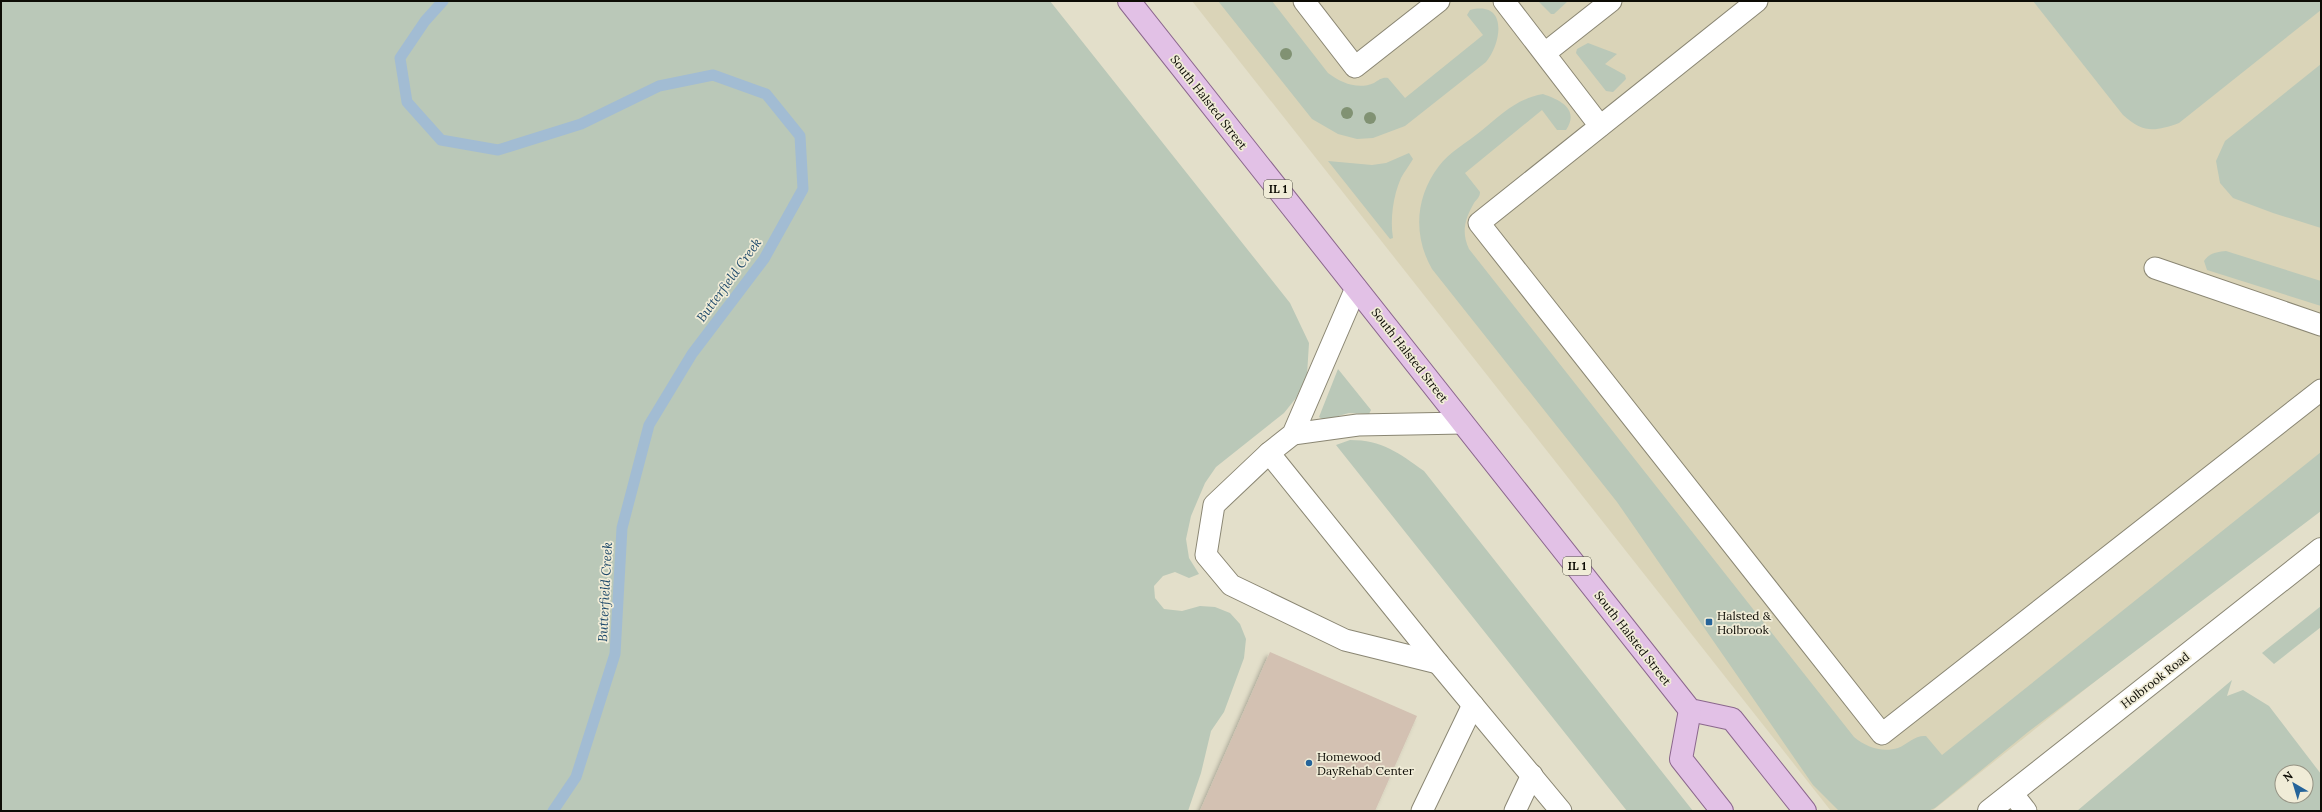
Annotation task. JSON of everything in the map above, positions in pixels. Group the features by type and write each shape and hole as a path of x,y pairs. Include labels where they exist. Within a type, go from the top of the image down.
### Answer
{"main road":[{"name":"South Halsted Street","path":"1129,1 1690,710"},
{"path":"1722,811 1680,759 1690,710 1732,719 1805,811"}],"street":[{"name":"Holbrook Road","path":"1989,811 2321,549"}],"lane":[{"path":"1304,1 1355,67 1439,1"},
{"path":"1504,1 1600,126"},
{"path":"1545,53 1612,1"},
{"path":"1757,1 1479,224 1882,734 2321,390"},
{"path":"2155,268 2321,325"},
{"path":"1356,288 1293,434 1269,453 1214,505 1206,555 1231,585 1346,640 1438,664"},
{"path":"1293,434 1358,425 1463,423"},
{"path":"1269,453 1438,664 1561,811"},
{"path":"1422,811 1473,705"},
{"path":"1514,811 1532,775"},
{"path":"2012,793 2026,811"}],"shaded area":[{"path":"1192,1 2321,1 2321,502 1932,811 1831,811"}],"green space":[{"path":"1,1 1050,1 1290,303 1309,343 1307,375 1296,398 1284,413 1216,467 1205,483 1191,516 1186,539 1189,558 1199,574 1189,578 1175,572 1163,576 1154,586 1155,598 1164,609 1182,611 1200,606 1215,607 1230,613 1240,624 1246,639 1244,658 1224,712 1211,731 1201,773 1188,811 1,811"},
{"path":"1218,1 1272,1 1328,73 1338,80 1356,86 1368,85 1382,78 1388,78 1405,98 1483,35 1467,15 1470,10 1482,9 1491,11 1496,17 1498,35 1496,44 1486,62 1405,126 1373,138 1357,139 1338,134 1312,119"},
{"path":"1538,1 1568,1 1554,14 1551,14"},
{"path":"2033,1 2321,1 2321,10 2179,123 2163,128 2149,129 2137,125 2123,115"},
{"path":"1588,43 1617,54 1605,64 1625,75 1626,79 1613,92 1606,91 1576,53 1577,49"},
{"path":"2321,64 2321,228 2273,213 2233,198 2220,183 2216,161 2225,141"},
{"path":"1543,94 1556,99 1566,106 1571,116 1570,123 1566,130 1557,130 1542,110 1465,173 1480,192 1479,197 1474,203 1466,220 1465,237 1469,249 1854,737 1864,744 1874,748 1886,750 1898,748 1918,737 1926,736 1942,755 2321,452 2321,511 2028,732 1935,808 1928,811 1839,811 1813,785 1617,502 1432,269 1426,256 1422,243 1419,217 1425,191 1439,166 1453,152 1517,103 1533,96"},
{"path":"1409,153 1413,159 1401,178 1396,192 1392,215 1393,238 1390,239 1328,161 1372,165 1386,163"},
{"path":"2226,251 2321,281 2321,306 2207,270 2204,261 2208,256 2214,253"},
{"path":"1338,369 1371,410 1369,414 1349,413 1324,420 1319,417"},
{"path":"1350,440 1372,442 1381,445 1398,453 1424,471 1693,811 1627,811 1336,445"},
{"path":"2321,606 2321,627 2274,664 2262,653"},
{"path":"2232,680 2227,696 2243,690 2269,706 2313,764 2274,764 2274,804 2314,804 2314,765 2321,774 2321,811 2077,811"}],"building":[{"name":"Homewood DayRehab Center","path":"1270,652 1417,716 1375,811 1200,811"}],"waterway":[{"name":"Butterfield Creek","path":"443,1 425,21 400,58 407,102 441,140 498,150 581,124 659,86 713,75 766,94 800,136 803,189 764,259 692,354 649,425 622,528 615,654 576,777 553,811"}],"place":[{"name":"Halsted & Holbrook","path":"1709,622"},
{"name":"Homewood DayRehab Center","path":"1309,763"}]}
